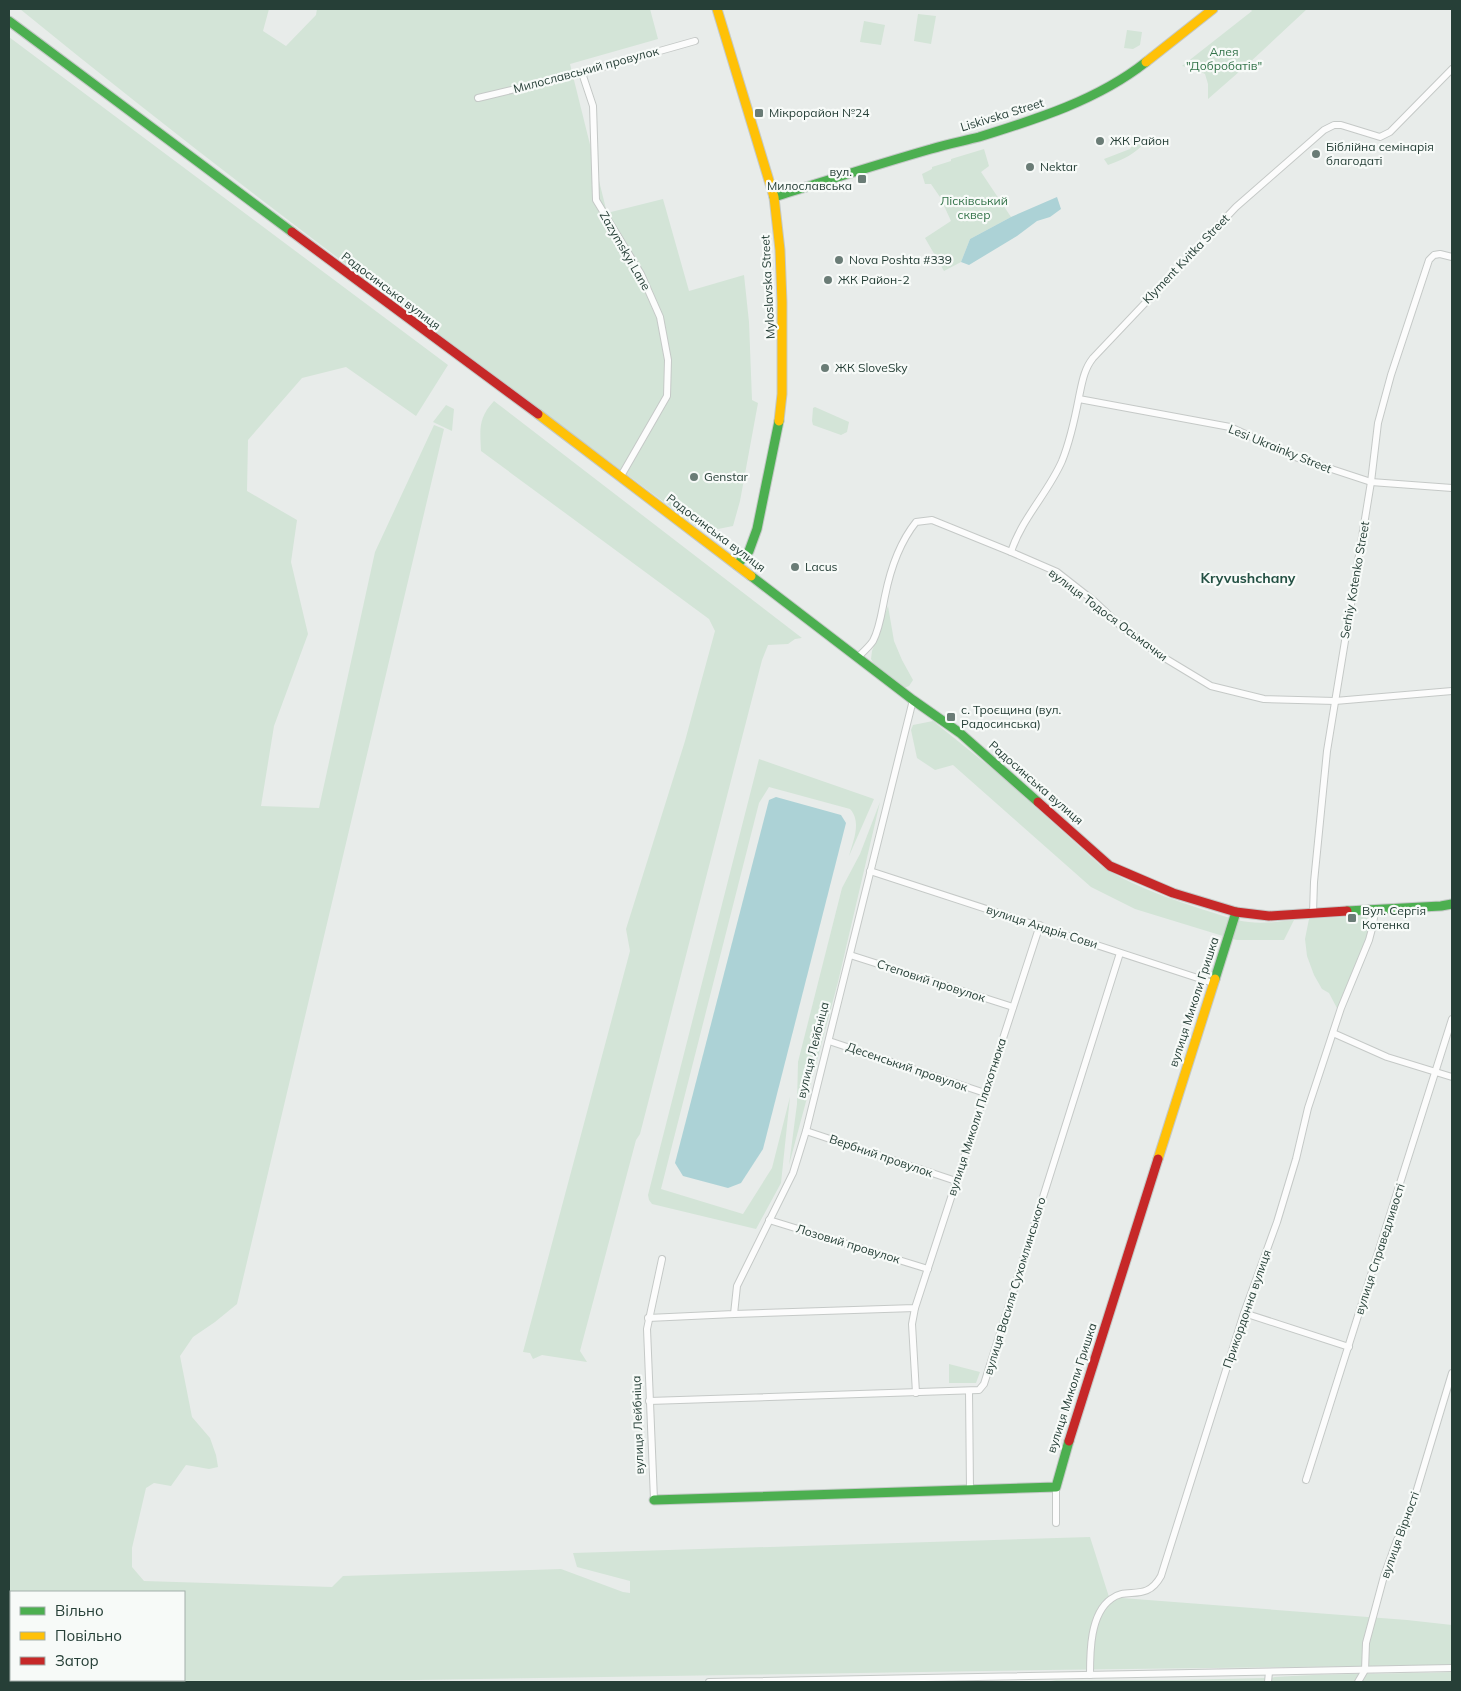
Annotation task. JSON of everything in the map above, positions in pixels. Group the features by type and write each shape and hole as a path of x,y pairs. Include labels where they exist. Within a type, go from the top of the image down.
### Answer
{"street":[{"name":"Myloslavska Street","path":"717,9 774,197 780,250 782,302 782,394 778,431 757,529 748,551 737,565"},
{"name":"Liskivska Street","path":"774,197 933,148 978,137 1057,111 1127,77 1213,9"},
{"name":"Радосинська вулиця","path":"11,23 620,476 857,658 960,733 1110,866 1173,892 1236,912 1269,916 1452,904"},
{"name":"Милославський провулок","path":"478,98 582,73 695,40"},
{"name":"Klyment Kvitka Street","path":"1011,552 1021,528 1052,481 1062,462 1089,363 1236,207 1324,130 1334,125 1342,125 1380,137 1390,132 1452,69"},
{"name":"Zazymskyi Lane","path":"582,73 593,106 596,200 645,283 660,317 668,360 667,396 620,476"},
{"name":"Serhiy Kotenko Street","path":"1314,913 1314,882 1322,789 1334,701 1371,482 1378,423 1391,375 1430,260 1434,255 1440,254 1452,258"},
{"name":"Lesi Ukrainky Street","path":"1079,399 1230,428 1298,458 1371,482 1452,488"},
{"name":"вулиця Тодося Осьмачки","path":"857,658 872,641 898,553 908,532 916,522 932,520 1057,572 1094,601 1124,629 1162,656 1211,686 1264,699 1334,701 1452,692"},
{"name":"вулиця Лейбніца","path":"734,1314 737,1286 793,1173 806,1130 913,700"},
{"name":"вулиця Андрія Сови","path":"870,871 1213,983"},
{"name":"Прикордонна вулиця","path":"1090,1675 1090,1650 1101,1610 1111,1598 1150,1589 1157,1584 1161,1576 1244,1313 1277,1222 1296,1159 1308,1108 1341,1008 1362,960 1373,926 1375,910"},
{"name":"вулиця Миколи Гришка","path":"1056,1488 1062,1463 1236,912"},
{"name":"вулиця Миколи Плахотнюка","path":"916,1393 912,1324 915,1308 1040,925"},
{"name":"вулиця Василя Сухомлинського","path":"969,1391 979,1390 984,1384 1120,952"},
{"name":"Степовий провулок","path":"850,955 1013,1007"},
{"name":"вулиця Справедливості","path":"1306,1480 1452,1019"},
{"path":"1333,1033 1386,1057 1452,1077"},
{"name":"Десенський провулок","path":"829,1041 985,1093"},
{"name":"Вербний провулок","path":"806,1130 956,1181"},
{"name":"Лозовий провулок","path":"769,1220 928,1269"},
{"name":"вулиця Лейбніца","path":"654,1500 647,1329 662,1259"},
{"path":"648,1318 915,1308"},
{"path":"1244,1313 1348,1347"},
{"name":"вулиця Вірності","path":"1365,1670 1366,1643 1384,1576 1397,1540 1406,1526 1452,1376"},
{"path":"649,1401 969,1391 970,1490"},
{"path":"654,1500 1056,1488 1056,1524"},
{"path":"709,1682 1452,1668"},
{"path":"1358,1682 1365,1670"},
{"path":"1268,1682 1269,1672"}],"green space":[{"path":"20,9 269,9 263,31 286,46 316,15 317,9 650,9 658,39 570,64 607,213 663,199 689,291 744,275 749,322 752,400 758,403 740,501 733,526 718,529 696,526 270,206"},
{"name":"Алея \"Добробатів\"","path":"1250,9 1307,9 1208,99 1208,84 1205,74 1182,66 1252,11"},
{"path":"918,14 936,16 931,44 914,41"},
{"path":"864,21 885,25 881,45 860,42"},
{"path":"1127,30 1142,32 1140,45 1133,49 1124,48"},
{"path":"9,37 448,365 416,416 346,367 302,378 248,440 247,491 297,520 291,562 308,634 274,726 261,806 319,808 375,552 434,425 444,429 237,1304 193,1337 180,1356 192,1417 210,1438 218,1467 209,1469 186,1465 171,1486 154,1483 146,1488 132,1548 132,1567 144,1581 332,1587 343,1576 561,1569 630,1593 630,1581 577,1567 573,1553 1090,1537 1109,1597 1452,1625 1452,1665 289,1682 9,1682"},
{"path":"1142,137 1147,137 1147,141 1138,149 1108,165 1104,159 1130,149"},
{"name":"Лісківський сквер","path":"984,149 989,166 981,172 1011,217 970,239 961,262 944,271 925,238 951,221 940,197 931,184 925,184 922,174 932,169 932,167 951,161 951,159"},
{"path":"494,401 802,638 795,639 788,644 768,645 762,660 640,1134 636,1140 580,1351 587,1362 542,1355 533,1359 530,1353 523,1352 630,951 626,929 685,741 715,631 709,619 481,451 481,424 485,413"},
{"path":"446,405 454,409 452,431 433,422"},
{"path":"815,407 849,422 847,432 841,435 813,425 813,408"},
{"path":"888,606 894,641 913,680 909,686 904,688 874,664 871,659"},
{"path":"933,721 995,771 1101,866 1148,890 1230,918 1223,936 1135,909 1091,887 953,765 935,770 917,758 911,730 913,725"},
{"path":"759,759 874,799 849,856 856,826 854,814 850,809 769,787 759,803 661,1189 743,1214 772,1168 790,1097 781,1183 756,1229 652,1204 648,1195"},
{"path":"880,802 838,982 789,1165 797,1104 798,1062 842,888 860,854"},
{"path":"1364,916 1371,921 1367,941 1338,1010 1329,993 1322,989 1307,956 1305,939 1309,919"},
{"path":"1237,920 1259,923 1294,920 1284,940 1237,940 1232,939"},
{"path":"949,1364 980,1372 976,1383 949,1383"},
{"path":"1452,1672 1452,1682 1269,1682 1271,1678 1275,1677"},
{"path":"1266,1678 1265,1682 1043,1682 1056,1680"}],"water":[{"path":"1057,197 1061,209 1050,217 1037,221 1017,236 969,265 961,262 970,239 1011,217"},
{"path":"776,797 841,815 846,823 763,1149 741,1183 728,1188 683,1176 675,1163 769,800"}],"traffic: fast":[{"path":"9,21 292,232"},
{"path":"774,197 1023,123 1087,98 1108,87 1146,62"},
{"path":"737,565 749,551 757,529 779,421"},
{"path":"751,576 913,700 960,733 1038,802"},
{"path":"1347,911 1452,904"},
{"path":"1215,979 1236,912"},
{"path":"654,1500 1056,1487 1069,1441"}],"traffic: slow":[{"path":"717,9 774,197 780,250 782,302 782,394 779,421"},
{"path":"1146,62 1213,9"},
{"path":"538,414 751,576"},
{"path":"1158,1159 1215,979"}],"traffic: jam":[{"path":"292,232 538,414"},
{"path":"1038,802 1110,866 1173,893 1236,912 1269,916 1347,911"},
{"path":"1069,1441 1158,1159"}],"place":[{"name":"Мікрорайон №24","path":"759,113"},
{"name":"ЖК Район","path":"1100,141"},
{"name":"Біблійна семінарія благодаті","path":"1316,154"},
{"name":"Nektar","path":"1030,167"},
{"name":"вул. Милославська","path":"862,179"},
{"name":"Nova Poshta #339","path":"839,260"},
{"name":"ЖК Район-2","path":"828,280"},
{"name":"ЖК SloveSky","path":"825,368"},
{"name":"Genstar","path":"694,477"},
{"name":"Lacus","path":"795,567"},
{"name":"с. Троєщина (вул. Радосинська)","path":"951,717"},
{"name":"Вул. Сергія Котенка","path":"1352,918"}],"district":[{"name":"Kryvushchany","path":"1248,578"}]}
